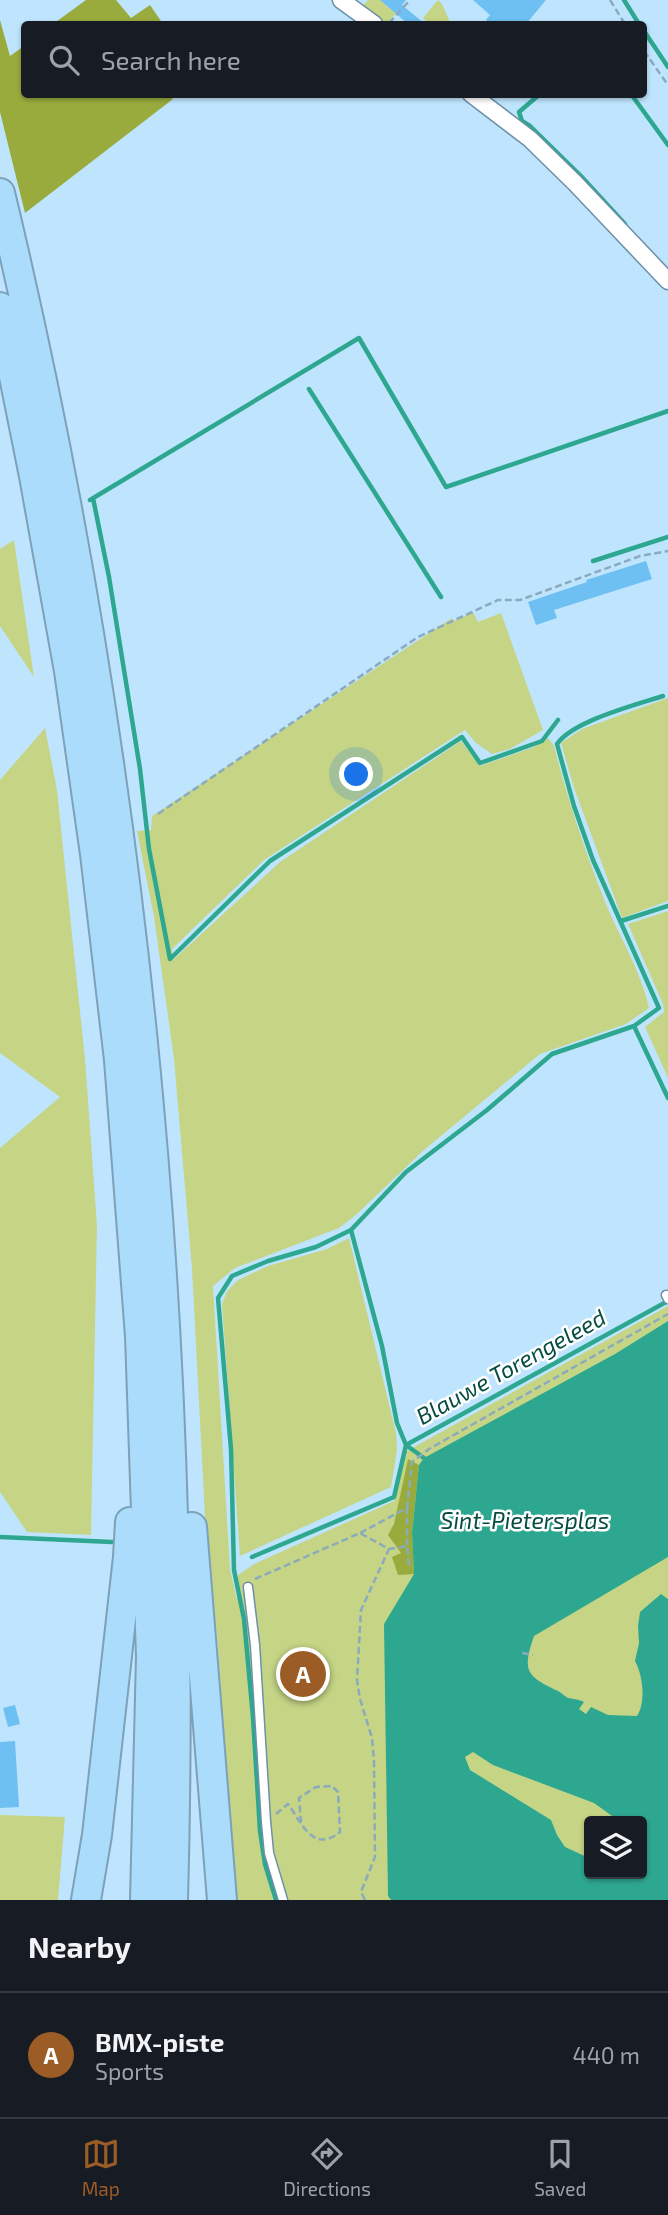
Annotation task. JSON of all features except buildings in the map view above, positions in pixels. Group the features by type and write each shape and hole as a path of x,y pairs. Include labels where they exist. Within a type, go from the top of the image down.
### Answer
{"highway":[{"path":"0,193 60,471 94,657 123,856 145,1058 162,1264 175,1555 176,1814 173,1900"},
{"path":"0,307 34,475 69,671 95,854 119,1060 140,1336 151,1656 145,1900"},
{"path":"162,1264 182,1378 222,1900"},
{"path":"86,1900 97,1835 127,1571 132,1464 144,1446"}],"street":[{"path":"341,0 370,21"},
{"path":"476,98 530,139 668,281"}],"lane":[{"path":"248,1587 255,1645 269,1853 283,1900"}],"path":[{"path":"391,21 410,0"},
{"path":"610,0 623,21"},
{"path":"647,56 668,85"},
{"path":"158,814 418,637 498,600 520,600 640,556 668,551"},
{"path":"409,1567 407,1508 412,1462 429,1449 668,1314"},
{"path":"248,1587 258,1577 360,1533 407,1508"},
{"path":"360,1533 389,1549 407,1546"},
{"path":"365,1900 361,1892 375,1857 374,1762 372,1738 359,1699 359,1631 361,1610 389,1549"},
{"path":"522,1653 533,1655"},
{"path":"266,1822 288,1804 310,1836 321,1840 332,1838 340,1832 338,1792 332,1786 316,1787 299,1798 301,1822"}],"shaded area":[{"path":"86,0 116,0 131,18 150,5 161,21 57,21"},
{"path":"368,0 389,0 385,5 396,13 390,21 377,21 360,9"},
{"path":"438,0 450,21 426,21 423,18"},
{"path":"0,20 10,56 21,48 21,98 173,99 25,213 0,112"},
{"path":"14,540 34,677 0,626 0,549"},
{"path":"473,612 478,622 501,613 543,730 510,749 492,754 476,743 465,730 264,860 172,949 174,959 280,862 461,741 480,766 534,747 548,738 554,746 591,865 636,968 649,1008 626,1024 540,1054 424,1150 339,1228 235,1268 213,1286 230,1569 237,1600 238,1575 254,1564 394,1501 405,1452 668,1306 668,1900 235,1900 217,1635 208,1574 192,1269 174,1059 154,917 137,831 151,830 152,816 452,618 454,621"},
{"path":"668,698 668,901 622,918 574,788 561,743 582,729"},
{"path":"45,728 57,790 85,1059 97,1225 91,1535 27,1532 0,1492 0,1148 60,1097 0,1053 0,780"},
{"path":"668,911 668,1078 645,1027 664,1012 663,1004 628,924"},
{"path":"349,1238 396,1433 397,1450 391,1487 240,1556 222,1304 227,1291 238,1280 268,1266 327,1249"},
{"path":"408,1459 419,1465 412,1533 414,1574 398,1575 392,1557 401,1553 388,1535 394,1524"},
{"path":"0,1815 65,1817 58,1900 0,1900"}],"water":[{"name":"Sint-Pietersplas","path":"668,1321 668,1557 534,1636 528,1665 533,1676 539,1681 568,1698 584,1702 579,1709 586,1714 591,1707 608,1715 637,1716 642,1704 642,1681 635,1661 639,1643 640,1612 661,1594 668,1599 668,1900 391,1900 388,1896 384,1624 414,1574 412,1533 419,1465 424,1458 615,1354","holes":["473,1752 493,1765 594,1803 612,1816 647,1816 647,1879 584,1879 584,1856 565,1847 551,1820 470,1770 465,1757"]}],"waterway":[{"path":"624,0 637,21"},
{"path":"647,36 668,67"},
{"path":"535,98 519,112 522,121 581,176 625,224"},
{"path":"634,98 668,145"},
{"path":"90,500 359,338 446,487 668,411"},
{"path":"309,389 441,597"},
{"path":"93,498 109,577 140,769 149,849 170,959 270,861 462,737 480,763 542,741 558,720"},
{"path":"593,561 668,537"},
{"path":"663,696 590,721 576,728 557,744 574,806 593,860 659,1008 634,1026 668,1098"},
{"path":"621,921 668,906"},
{"path":"424,1458 406,1445 397,1423 382,1346 351,1230 406,1172 487,1110 552,1054 634,1026"},
{"path":"276,1900 265,1864 260,1831 244,1619 234,1570 231,1449 218,1298 232,1276 268,1261 316,1247 351,1230"},
{"name":"Blauwe Torengeleed","path":"252,1557 394,1497 406,1445 668,1301"},
{"name":"Blauwe Torengeleed","path":"0,1537 112,1542"}],"place":[{"name":"BMX-piste","path":"303,1674"}]}
